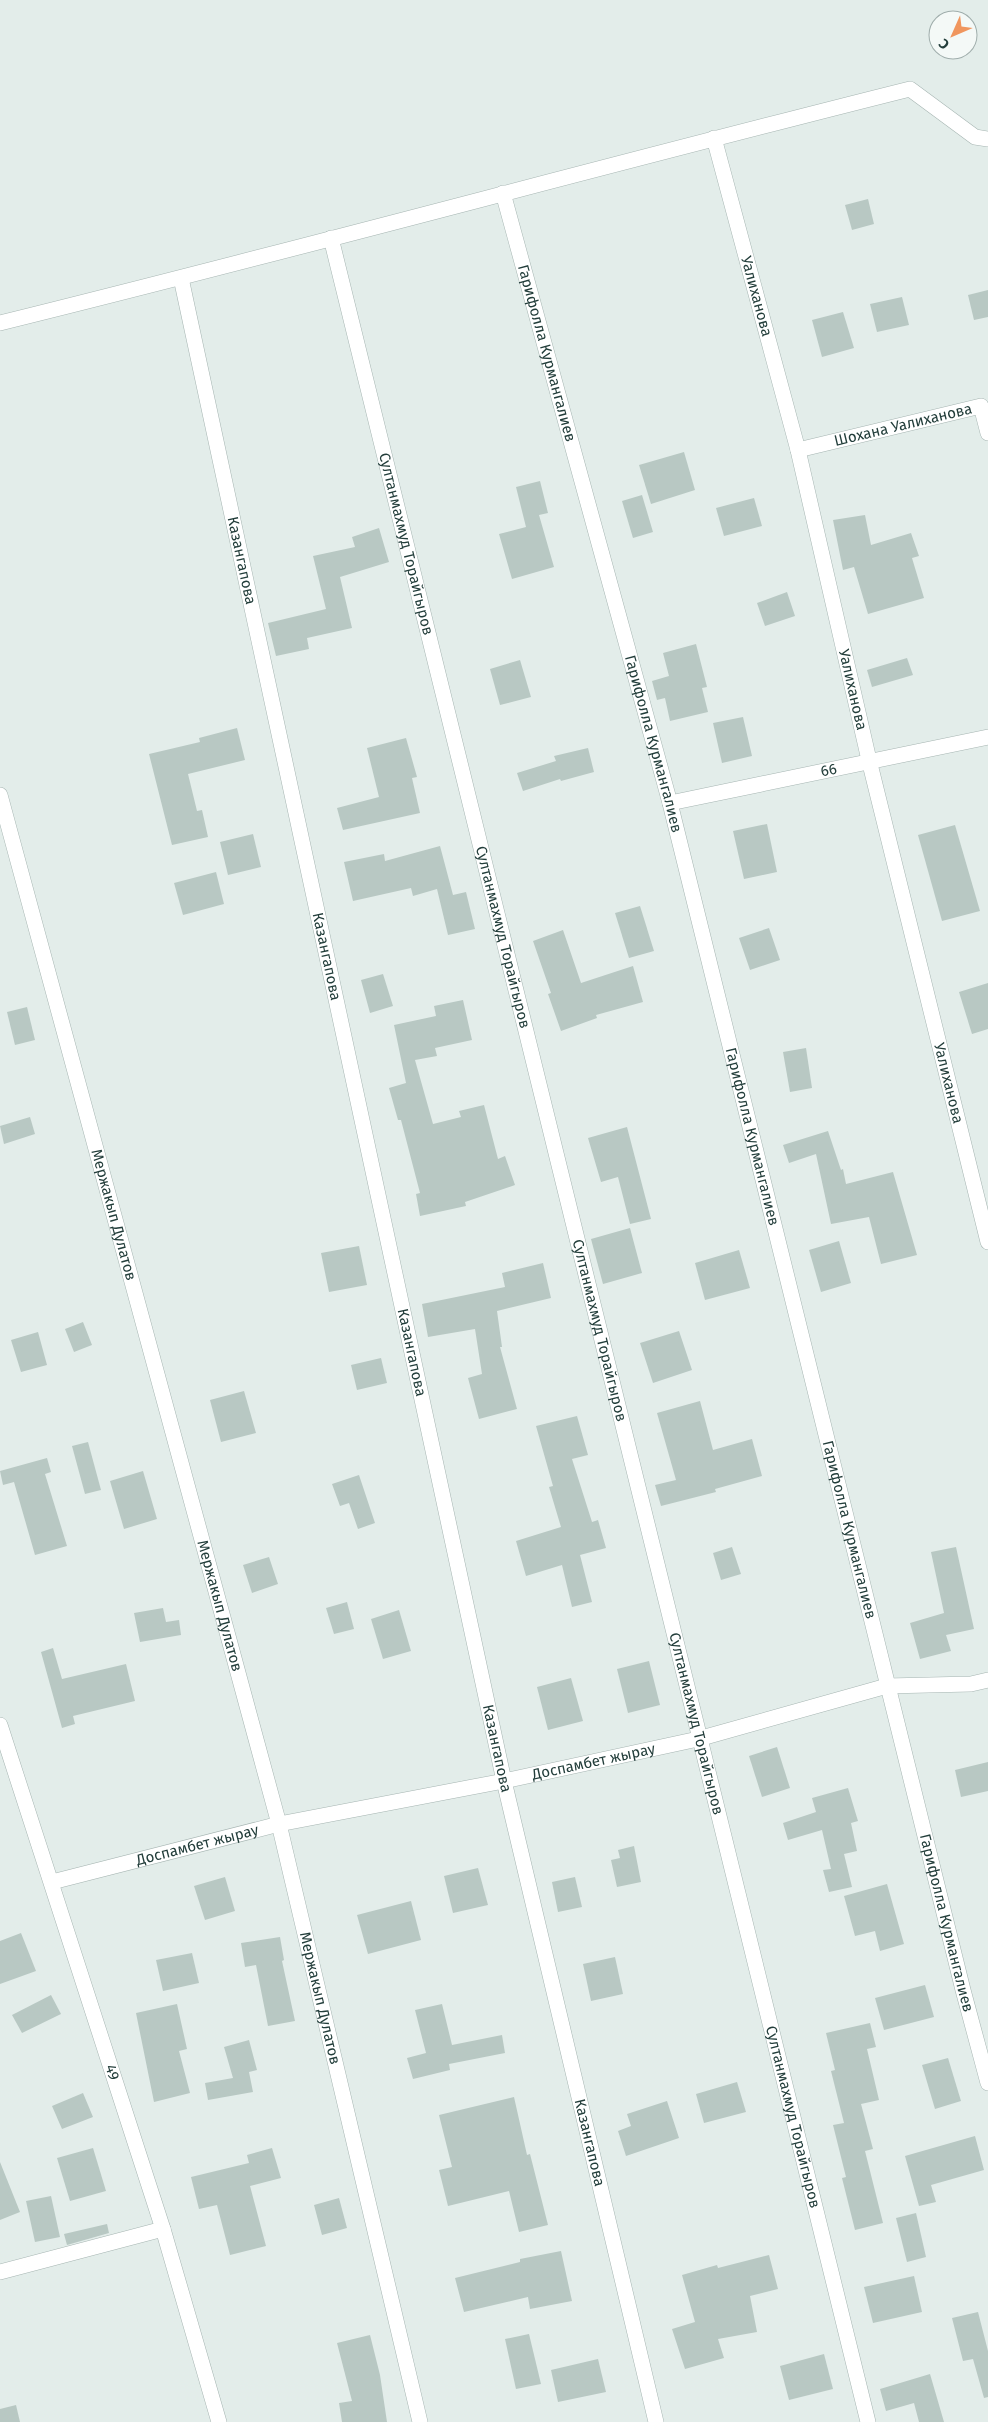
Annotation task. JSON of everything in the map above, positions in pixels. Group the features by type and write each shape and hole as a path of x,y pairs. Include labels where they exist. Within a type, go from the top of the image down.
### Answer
{"street":[{"path":"0,323 910,89 975,137 988,139"},
{"name":"Уалиханова","path":"714,138 798,450 869,760 988,1242"},
{"name":"Гарифолла Курмангалиев","path":"503,193 670,803 962,1990 988,2083"},
{"name":"Султанмахмуд Торайгыров","path":"331,238 698,1739 868,2422"},
{"name":"Казангапова","path":"181,278 504,1780 656,2422"},
{"name":"Шохана Уалиханова","path":"798,450 981,406 988,433"},
{"name":"66","path":"670,803 988,736"},
{"name":"Мержакып Дулатов","path":"0,795 279,1824 420,2422"},
{"name":"Доспамбет жырау","path":"52,1882 279,1824 504,1780 698,1739 888,1686 971,1684 988,1680"},
{"name":"49","path":"0,1724 163,2229 219,2422"},
{"path":"0,2272 163,2229"}],"building":[{"path":"868,199 874,224 852,230 845,205"},
{"path":"988,290 988,317 974,320 968,295"},
{"path":"902,297 909,325 877,332 870,304"},
{"path":"843,312 854,348 822,357 812,320"},
{"path":"684,452 695,490 651,504 639,465"},
{"path":"540,481 548,513 539,515 554,567 512,579 499,534 526,527 516,487"},
{"path":"642,495 653,532 633,538 622,501"},
{"path":"754,498 762,526 724,536 716,508"},
{"path":"865,515 871,545 911,533 919,556 912,558 924,598 868,614 854,567 843,570 833,520"},
{"path":"379,528 389,562 340,577 352,628 307,638 309,649 276,656 268,623 326,609 313,556 355,547 352,537"},
{"path":"787,592 795,616 765,626 757,603"},
{"path":"696,644 707,687 702,688 708,712 670,721 665,698 657,700 652,681 669,676 663,653"},
{"path":"907,658 913,675 872,687 867,670"},
{"path":"520,660 531,697 500,705 490,669"},
{"path":"743,717 752,756 722,763 713,723"},
{"path":"237,728 245,760 188,774 197,811 202,810 208,837 172,845 149,754 200,742 199,738"},
{"path":"406,738 417,777 412,778 420,813 343,830 337,808 379,797 367,748"},
{"path":"588,748 594,772 561,781 560,779 523,791 517,773 556,761 554,756"},
{"path":"767,824 777,872 744,879 733,831"},
{"path":"955,825 980,911 942,921 918,835"},
{"path":"253,834 261,867 228,875 220,842"},
{"path":"440,846 453,895 466,892 475,929 448,935 437,889 413,896 411,888 353,901 344,862 384,854 385,861"},
{"path":"216,872 224,904 183,915 174,883"},
{"path":"640,906 654,951 629,958 615,913"},
{"path":"769,928 780,960 750,970 739,938"},
{"path":"563,930 581,983 633,966 643,1002 596,1015 597,1018 561,1031 548,994 551,993 533,941"},
{"path":"383,974 393,1006 370,1013 361,980"},
{"path":"988,983 988,1029 972,1034 959,992"},
{"path":"463,1000 472,1040 435,1048 437,1056 415,1060 433,1124 461,1117 459,1111 484,1105 498,1159 505,1156 515,1185 465,1202 466,1206 420,1216 416,1194 420,1193 401,1120 398,1120 389,1088 406,1083 394,1025 436,1016 434,1006"},
{"path":"27,1007 35,1040 15,1045 7,1012"},
{"path":"806,1048 812,1088 790,1092 783,1052"},
{"path":"30,1117 35,1134 4,1144 0,1126"},
{"path":"627,1127 651,1219 630,1224 618,1177 601,1182 588,1138"},
{"path":"828,1131 841,1170 843,1169 846,1184 893,1172 917,1255 881,1264 869,1217 831,1224 816,1154 789,1163 783,1145"},
{"path":"630,1228 642,1273 603,1284 591,1239"},
{"path":"839,1241 851,1283 821,1292 809,1250"},
{"path":"359,1246 367,1285 329,1292 321,1253"},
{"path":"739,1250 750,1288 705,1300 695,1263"},
{"path":"543,1263 551,1298 497,1311 502,1347 500,1347 517,1409 479,1419 468,1378 482,1374 475,1329 428,1337 422,1304 505,1287 502,1273"},
{"path":"83,1322 92,1345 74,1352 65,1329"},
{"path":"679,1331 692,1370 653,1383 640,1343"},
{"path":"38,1332 47,1365 21,1372 11,1340"},
{"path":"381,1358 387,1383 357,1390 351,1365"},
{"path":"244,1391 256,1433 221,1442 210,1400"},
{"path":"700,1401 713,1450 752,1439 762,1476 715,1489 716,1492 661,1506 655,1485 676,1480 657,1413"},
{"path":"577,1416 588,1455 572,1459 592,1522 598,1520 606,1548 580,1555 592,1602 572,1607 562,1565 526,1576 516,1541 561,1527 549,1487 553,1486 536,1426"},
{"path":"88,1442 101,1490 85,1494 72,1446"},
{"path":"47,1458 51,1472 45,1474 67,1546 35,1555 14,1482 3,1485 0,1471"},
{"path":"143,1471 157,1519 124,1529 110,1481"},
{"path":"359,1475 375,1523 358,1529 349,1503 340,1506 332,1484"},
{"path":"732,1547 741,1574 721,1580 713,1553"},
{"path":"956,1547 974,1629 946,1635 951,1651 920,1659 910,1623 944,1613 931,1552"},
{"path":"269,1557 278,1584 252,1593 243,1565"},
{"path":"347,1602 354,1629 334,1634 326,1608"},
{"path":"163,1608 166,1622 179,1620 181,1635 140,1642 134,1613"},
{"path":"399,1610 411,1651 383,1659 371,1619"},
{"path":"53,1648 62,1679 126,1664 135,1701 73,1716 75,1724 62,1728 41,1652"},
{"path":"649,1661 660,1705 628,1713 617,1669"},
{"path":"571,1678 583,1721 548,1730 537,1687"},
{"path":"777,1747 790,1788 762,1797 749,1756"},
{"path":"988,1762 988,1791 961,1797 955,1770"},
{"path":"848,1788 858,1821 851,1823 857,1851 844,1854 852,1887 829,1892 823,1870 831,1869 822,1830 788,1840 783,1823 816,1812 812,1798"},
{"path":"634,1846 641,1882 617,1887 611,1860 620,1858 618,1850"},
{"path":"478,1868 488,1905 453,1913 444,1876"},
{"path":"225,1877 235,1911 205,1920 194,1886"},
{"path":"575,1877 582,1907 558,1912 552,1882"},
{"path":"887,1884 904,1944 880,1951 875,1931 855,1936 844,1896"},
{"path":"411,1901 421,1940 368,1954 357,1915"},
{"path":"21,1933 36,1971 0,1984 0,1941"},
{"path":"280,1937 284,1960 282,1961 295,2021 268,2026 256,1965 245,1967 241,1943"},
{"path":"192,1953 199,1983 163,1991 156,1960"},
{"path":"615,1957 623,1994 591,2001 583,1964"},
{"path":"925,1985 934,2017 884,2030 875,1998"},
{"path":"51,1995 61,2014 22,2033 12,2015"},
{"path":"177,2004 187,2049 179,2051 190,2093 154,2102 136,2013"},
{"path":"442,2004 452,2045 502,2035 505,2053 449,2064 450,2070 413,2079 407,2058 426,2053 415,2010"},
{"path":"870,2023 876,2047 867,2049 879,2100 861,2104 873,2149 865,2151 883,2223 855,2230 842,2178 846,2177 833,2125 844,2123 831,2071 835,2070 826,2033"},
{"path":"249,2040 257,2070 249,2072 253,2092 208,2100 205,2083 233,2078 224,2047"},
{"path":"948,2058 961,2101 935,2109 922,2065"},
{"path":"737,2082 746,2112 704,2123 696,2094"},
{"path":"83,2093 93,2117 62,2129 52,2106"},
{"path":"514,2097 527,2155 530,2154 548,2225 519,2232 509,2191 448,2206 439,2170 452,2167 439,2115"},
{"path":"667,2101 679,2138 626,2156 618,2131 631,2126 627,2114"},
{"path":"975,2136 984,2170 931,2185 936,2202 919,2206 905,2156"},
{"path":"93,2148 106,2191 70,2201 57,2158"},
{"path":"272,2148 281,2178 250,2186 266,2246 230,2255 217,2205 199,2209 191,2177 249,2163 247,2155"},
{"path":"0,2162 20,2212 0,2220"},
{"path":"51,2196 60,2237 35,2242 26,2201"},
{"path":"339,2198 347,2228 322,2235 314,2205"},
{"path":"916,2213 926,2257 907,2262 896,2218"},
{"path":"107,2224 109,2233 67,2245 64,2234"},
{"path":"561,2251 572,2301 530,2309 528,2297 464,2312 455,2278 520,2262 520,2259"},
{"path":"769,2255 778,2289 750,2296 757,2332 718,2339 724,2358 685,2369 672,2329 695,2322 682,2275 717,2265 718,2268"},
{"path":"914,2276 922,2312 873,2323 864,2287"},
{"path":"978,2312 988,2351 988,2397 984,2398 973,2359 963,2361 952,2318"},
{"path":"529,2334 541,2384 516,2389 505,2339"},
{"path":"370,2335 380,2375 387,2422 342,2422 339,2403 352,2401 337,2343"},
{"path":"824,2354 833,2389 789,2400 780,2366"},
{"path":"598,2359 606,2392 558,2402 551,2370"},
{"path":"930,2374 944,2422 919,2422 914,2403 886,2411 880,2389"},
{"path":"16,2405 20,2422 0,2422 0,2409"}]}
